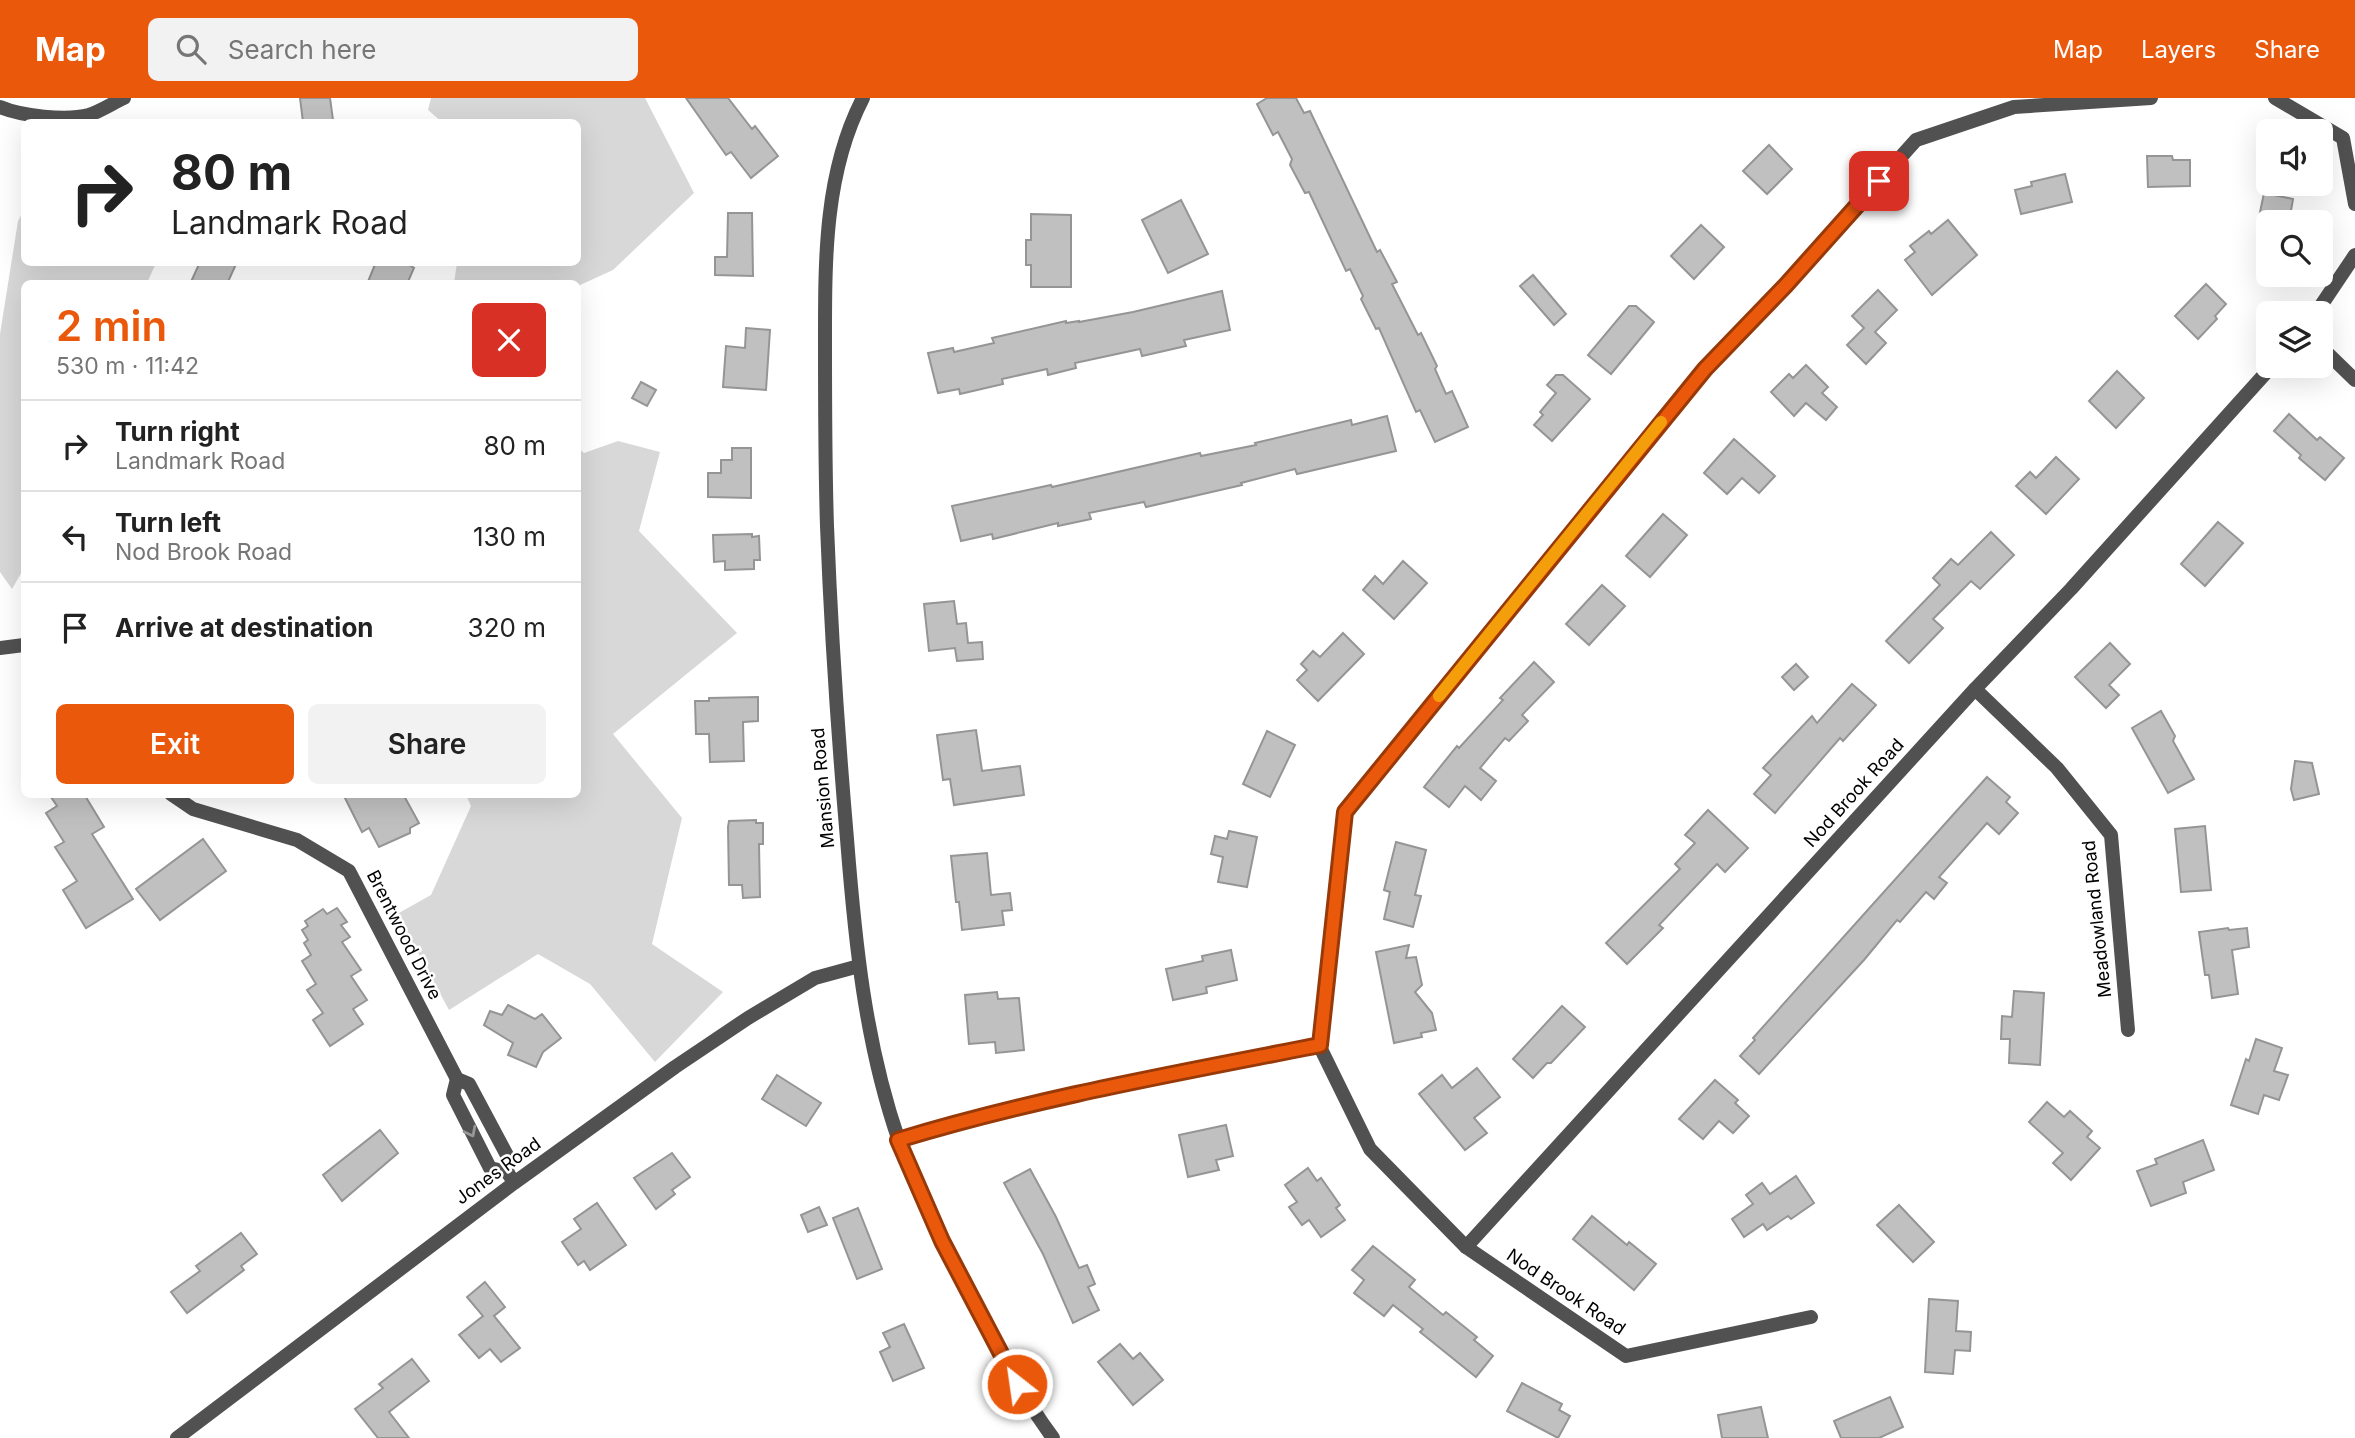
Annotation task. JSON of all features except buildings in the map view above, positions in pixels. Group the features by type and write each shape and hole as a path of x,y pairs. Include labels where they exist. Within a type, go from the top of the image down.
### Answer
{"street":[{"path":"0,107 52,117 76,116 88,115 124,98"},
{"name":"Mansion Road","path":"863,98 847,135 835,184 828,235 825,337 825,461 831,630 859,966 867,1021 898,1140 915,1182 1007,1368 1052,1438"},
{"path":"898,1140 974,1117 1140,1080 1320,1045 1345,812 1705,369 1786,285 1916,139 2014,107 2151,98"},
{"path":"2275,98 2343,138 2355,204"},
{"path":"2324,301 2355,255"},
{"path":"2333,359 2355,380"},
{"name":"Nod Brook Road","path":"1466,1247 2261,378"},
{"path":"0,648 21,645"},
{"name":"Meadowland Road","path":"1975,688 2057,768 2111,835 2128,1030"},
{"name":"Brentwood Drive","path":"177,798 193,809 297,840 349,871 457,1079 469,1084 509,1158 510,1177 490,1168 453,1095 457,1079"},
{"name":"Jones Road","path":"177,1438 510,1177 766,1006 815,978 859,966"},
{"name":"Nod Brook Road","path":"1320,1045 1370,1149 1466,1247 1626,1356 1811,1317"}],"shaded area":[{"path":"431,98 645,98 694,193 613,270 581,285 581,280 454,280 457,266 581,266 581,119 438,119 428,110"},
{"path":"21,216 21,266 155,266 148,280 21,280 21,573 12,589 0,572 0,334"},
{"path":"618,441 660,452 639,531 737,633 613,734 682,818 652,944 723,992 655,1062 590,984 538,954 449,1010 397,914 431,895 471,806 467,798 581,798 581,450 584,453"}],"slow traffic":[{"path":"1439,696 1661,422"}],"route":[{"path":"1017,1384 942,1241 898,1140 974,1117 1140,1080 1320,1045 1345,812 1705,369 1786,285 1879,181"}]}
